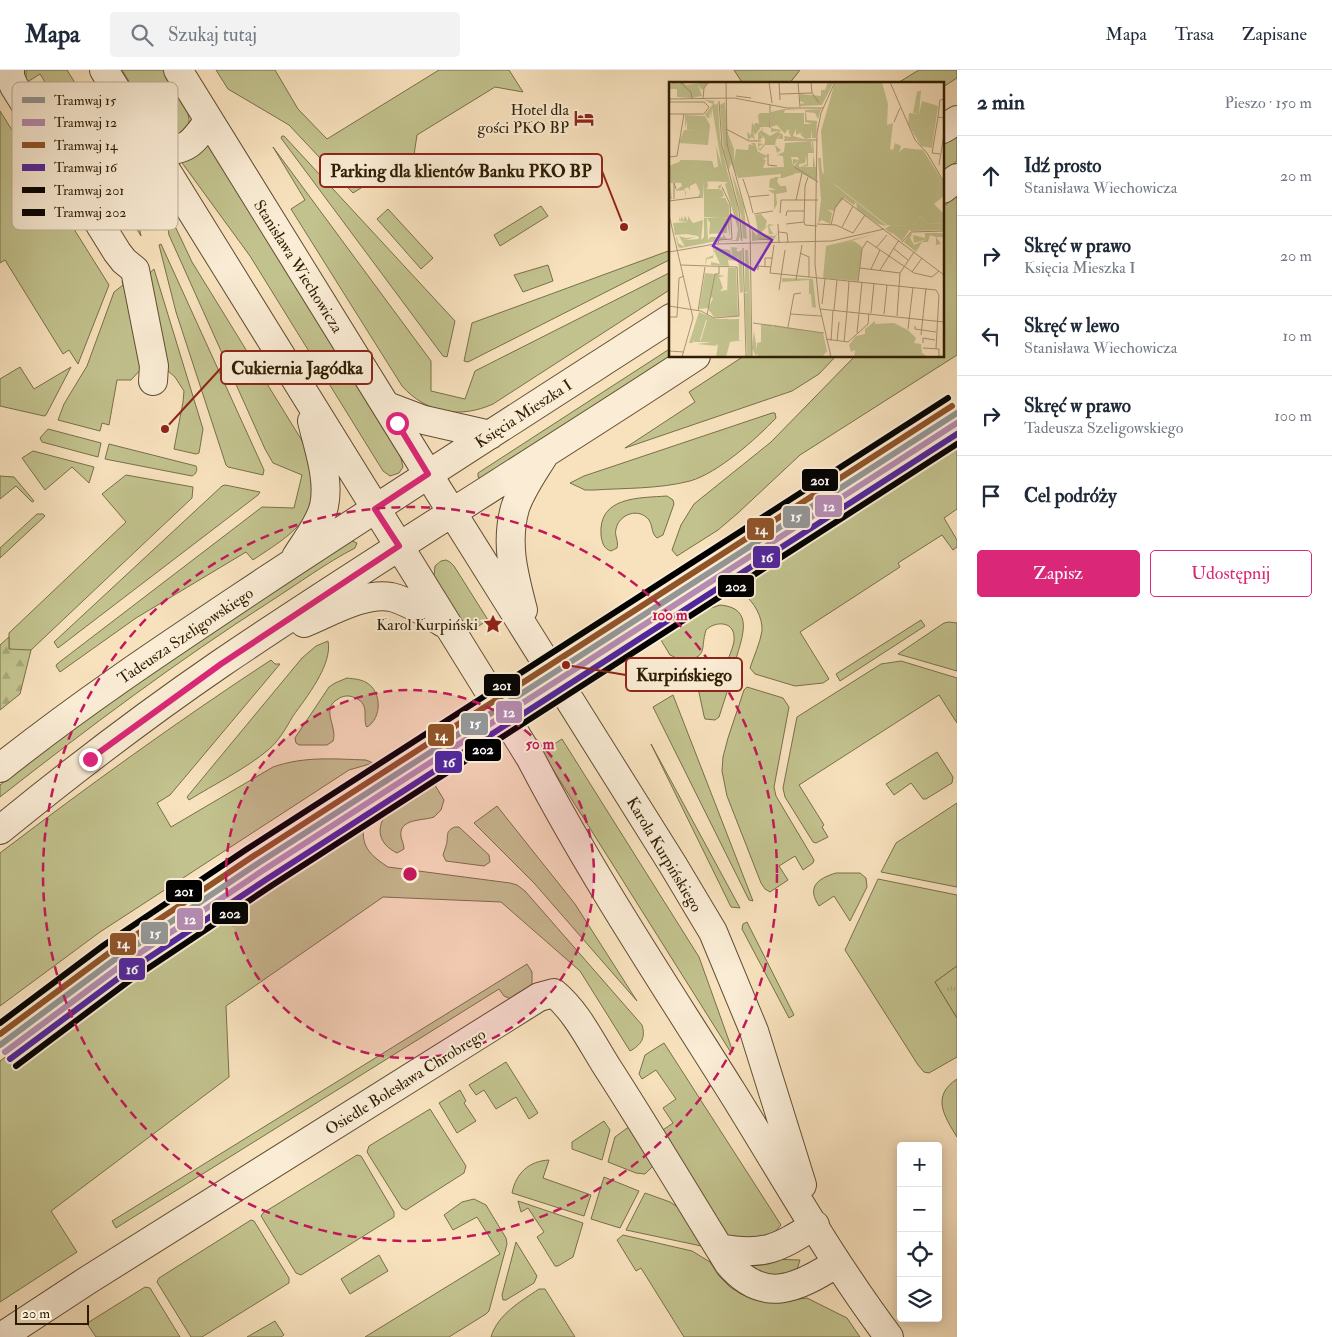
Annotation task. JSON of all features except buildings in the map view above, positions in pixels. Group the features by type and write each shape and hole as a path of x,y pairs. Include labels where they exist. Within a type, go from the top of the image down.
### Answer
{"street":[{"path":"104,70 112,82"},
{"name":"Stanisława Wiechowicza","path":"178,70 452,512"},
{"path":"178,149 188,145 196,138 209,120"},
{"path":"944,128 957,120"},
{"path":"944,188 957,178"},
{"path":"178,188 399,546"},
{"path":"103,230 124,261 135,270 154,366 153,381"},
{"name":"Księcia Mieszka I","path":"375,509 669,319"},
{"path":"0,830 129,730 208,673 399,546 693,358"},
{"path":"293,563 324,506 325,486 321,460 306,398"},
{"path":"387,406 424,420 490,435"},
{"path":"516,603 510,540 515,508 522,492 545,454"},
{"name":"Tadeusza Szeligowskiego","path":"0,768 115,682 375,509"},
{"name":"Karola Kurpińskiego","path":"452,512 516,603 529,634 713,932 754,1032 815,1225"},
{"name":"Karola Kurpińskiego","path":"399,546 531,759 559,813 838,1263 889,1337"},
{"path":"246,648 360,600 378,596 392,597 453,632"},
{"name":"Osiedle Bolesława Chrobrego","path":"1,1337 88,1280 523,1007 539,998 554,993 566,1003 624,1093 724,1256 740,1277 752,1284 765,1288 787,1288 818,1275 838,1263"},
{"path":"724,1256 772,1249 815,1225"}],"green space":[{"path":"26,70 67,70 74,82 45,82 40,74 26,82"},
{"path":"122,70 164,70 172,82 129,82"},
{"path":"216,70 275,70 298,109 327,139 439,70 509,70 523,92 495,87 417,135 414,155 353,193 289,125 228,89"},
{"path":"734,70 800,70 791,82 742,82"},
{"path":"919,70 957,70 957,78 944,86 944,82 899,82"},
{"path":"178,92 189,120 188,127 178,136"},
{"path":"0,111 12,130 12,230 75,230 109,285 78,364 69,350 63,354 5,260 0,263"},
{"path":"282,136 455,321 447,357 443,356 281,138"},
{"path":"957,136 957,161 944,171 944,144"},
{"path":"209,145 400,454 403,467 399,473 390,476 383,471 250,256 180,160"},
{"path":"273,147 431,361 431,391 465,399 475,371 669,273 669,290 493,404 481,409 468,411 444,411 422,402 402,386 291,209 305,200"},
{"path":"957,195 957,355 800,455 718,530 677,556 672,550 681,525 694,504 771,442 853,358 944,358 944,206"},
{"path":"541,206 548,216 500,246 494,235"},
{"path":"388,209 433,258 421,269 377,219"},
{"path":"168,230 177,230 192,262 301,439 308,454 313,496 305,517 298,526 272,548 253,560 246,552 136,618 60,672 56,666 57,664 262,507 294,508 302,475 273,463 265,449"},
{"path":"161,244 264,470 263,475 226,465 176,312 159,245"},
{"path":"669,251 669,260 468,362 464,361 472,323"},
{"path":"548,265 553,281 523,292 514,275"},
{"path":"154,269 203,429 199,453 196,454 174,449 184,391 175,377 160,364 143,279"},
{"path":"132,275 143,367 131,380 117,380 109,425 102,423 100,431 58,420 64,404 87,366 114,292 123,285 122,281"},
{"path":"669,349 669,357 482,479 478,477 478,473"},
{"path":"741,358 834,358 819,374 792,391 625,448 695,402 689,392"},
{"path":"20,367 34,389 71,367 46,415 0,406 0,379"},
{"path":"775,413 776,418 758,436 712,471 690,481 654,487 594,490 585,490 570,483 584,476"},
{"path":"48,429 101,443 98,457 42,442 40,438"},
{"path":"109,444 196,466 197,469 192,476 105,459"},
{"path":"957,448 957,509 944,518 957,540 957,547 953,550 942,535 898,563 900,567 800,632 829,679 823,683 795,686 755,674 750,668 762,631 759,615 747,597 716,581 794,553"},
{"path":"33,451 94,467 89,483 72,467 45,490 22,458"},
{"path":"126,475 193,487 192,498 29,652 9,649 9,633 126,522 102,494"},
{"path":"0,476 14,477 34,501 32,502 16,486 0,499"},
{"path":"225,485 260,492 58,648 54,642"},
{"path":"667,496 673,500 674,504 663,535 657,538 655,536 649,520 645,516 635,513 630,514 621,519 618,524 616,531 617,548 611,551 605,547 601,535 602,522 606,513 613,506 633,499"},
{"path":"37,514 45,516 0,558 0,548"},
{"path":"352,541 357,543 355,548 313,573 167,671 0,797 0,785 86,720 217,628"},
{"path":"446,560 454,566 488,620 468,633 434,576 435,566 441,561"},
{"path":"720,605 731,607 742,618 743,633 736,659 732,660 729,657 734,641 733,631 730,627 723,624 714,625 706,630 702,651 697,657 683,661 670,655 653,627"},
{"path":"921,620 925,626 840,681 836,674"},
{"path":"944,623 957,623 957,671 898,654"},
{"path":"9,637 9,649 31,650 20,694 0,710 0,645"},
{"path":"328,641 328,650 323,670 276,743 250,763 189,800 187,797 302,658 316,646"},
{"path":"271,660 275,664 280,664 170,795 157,803 171,827 273,767 296,761 320,759 366,760 373,763 349,770 100,932 0,1006 0,853 134,754"},
{"path":"901,661 957,678 957,723 939,695 799,785 824,825 822,827 828,837 816,843 813,842 785,797 783,788 797,717 881,664"},
{"path":"704,675 725,681 729,686 719,717 715,720 705,719 704,716 697,683"},
{"path":"347,678 365,682 375,692 378,699 378,711 372,723 366,726 365,709 362,702 351,696 343,697 333,703 330,708 333,741 327,745 299,745 296,743 295,738 329,687"},
{"path":"747,687 783,698 789,707 774,787 776,796 814,860 813,863 803,870 795,856 779,866 788,880 770,892 761,883 727,796 722,771 723,757 728,738 744,690"},
{"path":"673,695 753,901 749,900 653,707"},
{"path":"562,739 699,957 733,1052 730,1051 542,752"},
{"path":"651,744 740,908 731,907"},
{"path":"937,752 953,777 952,783 926,799 923,799 911,783 894,795 886,784"},
{"path":"427,772 444,800 441,810 434,817 412,821 403,826 401,837 404,849 397,853 382,840 381,823 388,812"},
{"path":"957,803 957,887 881,872 896,843"},
{"path":"497,806 575,904 637,1001 534,883 474,823"},
{"path":"358,815 365,817 363,834 366,846 374,857 388,867 510,883 517,885 525,891 642,1025 643,1037 640,1044 630,1051 580,971 501,902 383,897 226,1006 229,1077 51,1211 77,1252 0,1302 0,1061 122,971"},
{"path":"459,827 489,855 490,862 484,866 446,861 443,855 449,830"},
{"path":"836,873 860,873 866,878 867,887 850,921 834,896 819,906 815,900 814,889 819,881"},
{"path":"878,879 957,895 957,966 935,982 957,1018 957,1057 929,1073 924,1072 918,1065 845,950"},
{"path":"747,922 794,1015 789,1018 742,929 743,924"},
{"path":"527,964 532,972 532,986 513,1000 504,996 499,989 116,1228 112,1221"},
{"path":"957,966 957,1018 935,982"},
{"path":"664,1043 781,1225 767,1241 727,1238 660,1132 673,1123 663,1108 676,1099 656,1070 642,1079 639,1074 645,1055"},
{"path":"506,1062 538,1113 529,1119 516,1097 496,1109 484,1090 476,1095 469,1085"},
{"path":"957,1079 957,1137 944,1114 942,1099 944,1092"},
{"path":"460,1090 466,1101 464,1103 476,1121 457,1133 439,1103"},
{"path":"430,1109 466,1166 464,1173 406,1210 402,1208 367,1152 369,1146"},
{"path":"604,1121 610,1130 602,1160 572,1149 572,1142"},
{"path":"630,1126 652,1162 653,1166 645,1174 636,1173 608,1162 615,1137"},
{"path":"357,1155 361,1156 394,1212 394,1217 301,1275 296,1273 261,1216"},
{"path":"549,1160 543,1178 591,1195 584,1216 512,1193 524,1169 535,1163"},
{"path":"604,1177 639,1191 620,1228 591,1219"},
{"path":"645,1193 670,1202 679,1208 706,1247 626,1230"},
{"path":"474,1199 486,1205 506,1238 507,1244 489,1311 449,1337 365,1337 500,1254 477,1217 453,1230 444,1215 462,1202"},
{"path":"518,1201 583,1223 573,1257 555,1266 537,1237 544,1232 528,1208 521,1212"},
{"path":"251,1220 254,1221 289,1278 289,1283 202,1337 191,1337 157,1282 159,1278"},
{"path":"623,1235 692,1251 710,1262 719,1276 730,1287 756,1300 773,1302 807,1298 847,1318 860,1337 684,1337 641,1268 636,1271 617,1240"},
{"path":"516,1242 537,1276 534,1283 503,1300 502,1295"},
{"path":"379,1255 388,1271 350,1294 341,1279"},
{"path":"768,1259 800,1260 796,1273 783,1280 740,1268"},
{"path":"145,1287 150,1288 180,1337 96,1337 88,1325 89,1322"},
{"path":"539,1289 545,1289 575,1337 491,1337 504,1315"},
{"path":"275,1321 284,1335 281,1337 247,1337"}],"tram line":[{"name":"201","path":"0,1023 104,945 247,849 948,398"},
{"name":"14","path":"0,1034 109,953 252,857 952,406"},
{"name":"15","path":"0,1045 114,960 257,864 957,413"},
{"name":"12","path":"5,1052 119,967 262,871 957,423"},
{"name":"16","path":"10,1059 124,974 267,879 957,434"},
{"name":"202","path":"16,1066 129,981 271,886 957,444"}],"place":[{"name":"Hotel dla gości PKO BP","path":"584,118"},
{"name":"Parking dla klientów Banku PKO BP","path":"624,227"},
{"name":"Cukiernia Jagódka","path":"165,429"},
{"name":"Karol Kurpiński","path":"493,624"},
{"name":"Kurpińskiego","path":"566,665"}],"route":[{"path":"90,759 221,664 399,546 375,509 428,474 397,423"}]}
